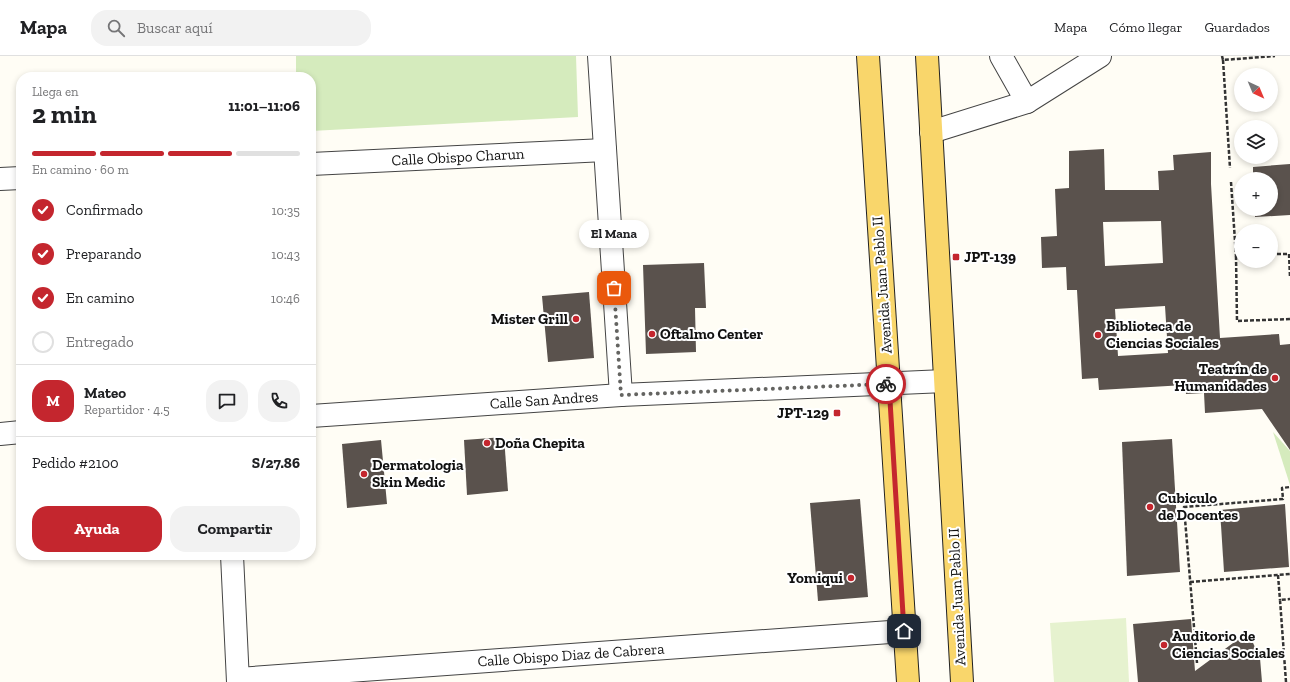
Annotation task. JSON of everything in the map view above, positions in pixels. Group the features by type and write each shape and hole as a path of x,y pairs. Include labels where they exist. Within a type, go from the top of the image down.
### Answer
{"main road":[{"name":"Avenida Juan Pablo II","path":"868,56 908,682"},
{"name":"Avenida Juan Pablo II","path":"927,56 962,682"}],"street":[{"path":"599,56 621,395"},
{"path":"1001,56 1027,102"},
{"path":"931,132 1027,102 1100,56"},
{"name":"Calle Obispo Charun","path":"316,164 605,150"},
{"path":"0,179 16,178"},
{"name":"Calle San Andres","path":"316,416 621,395 945,381"},
{"path":"0,434 16,432"},
{"path":"232,560 238,681"},
{"name":"Calle Obispo Diaz de Cabrera","path":"238,681 904,631"}],"path":[{"path":"1222,56 1230,168"},
{"path":"1223,60 1275,56"},
{"path":"1231,182 1234,226"},
{"path":"1278,254 1289,254 1290,277"},
{"path":"1236,268 1237,320 1290,319"},
{"path":"1197,663 1184,507 1283,499 1282,488 1290,487"},
{"path":"1278,574 1286,682"},
{"path":"1190,582 1290,574"},
{"path":"1280,600 1290,599"}],"green space":[{"path":"296,56 576,56 578,117 316,131 316,72 296,72"},
{"path":"1273,432 1290,451 1290,485"},
{"path":"1126,618 1129,682 1054,682 1050,623"}],"building":[{"path":"1104,149 1105,190 1159,190 1158,171 1174,170 1173,155 1211,152 1211,184 1220,338 1279,334 1280,345 1290,344 1290,450 1262,409 1205,413 1204,393 1186,394 1185,385 1099,390 1098,378 1082,379 1077,290 1067,290 1066,267 1042,268 1041,237 1057,236 1055,189 1069,188 1069,151","holes":["1161,221 1163,263 1105,266 1103,222","1165,306 1168,353 1118,356 1115,309"]},
{"path":"1290,164 1290,215 1278,216 1278,172 1253,172 1253,167"},
{"path":"704,263 706,308 695,308 696,352 646,354 643,265"},
{"path":"589,292 594,358 548,362 542,296"},
{"path":"504,437 508,491 467,495 464,440"},
{"name":"Cubiculo de Docentes","path":"1172,439 1180,572 1127,576 1122,442"},
{"name":"Dermatologia Skin Medic","path":"381,440 387,504 347,508 342,444"},
{"path":"860,499 868,597 818,601 810,503"},
{"path":"1285,504 1289,567 1224,572 1220,510"},
{"name":"Auditorio de Ciencias Sociales","path":"1191,619 1195,671 1248,632 1260,658 1262,682 1138,682 1133,624"}],"way so far":[{"path":"614,288 621,395 886,384"}],"place":[{"name":"JPT-139","path":"956,257"},
{"name":"El Mana","path":"614,288"},
{"name":"Mister Grill","path":"576,319"},
{"name":"Oftalmo Center","path":"652,334"},
{"name":"Biblioteca de Ciencias Sociales","path":"1098,335"},
{"name":"Teatrín de Humanidades","path":"1275,378"},
{"name":"JPT-129","path":"837,413"},
{"name":"Doña Chepita","path":"487,443"},
{"name":"Dermatologia Skin Medic","path":"364,474"},
{"name":"Cubiculo de Docentes","path":"1150,507"},
{"name":"Yomiqui","path":"851,578"},
{"name":"Auditorio de Ciencias Sociales","path":"1164,645"}],"route":[{"path":"886,384 889,384 904,631"}]}
